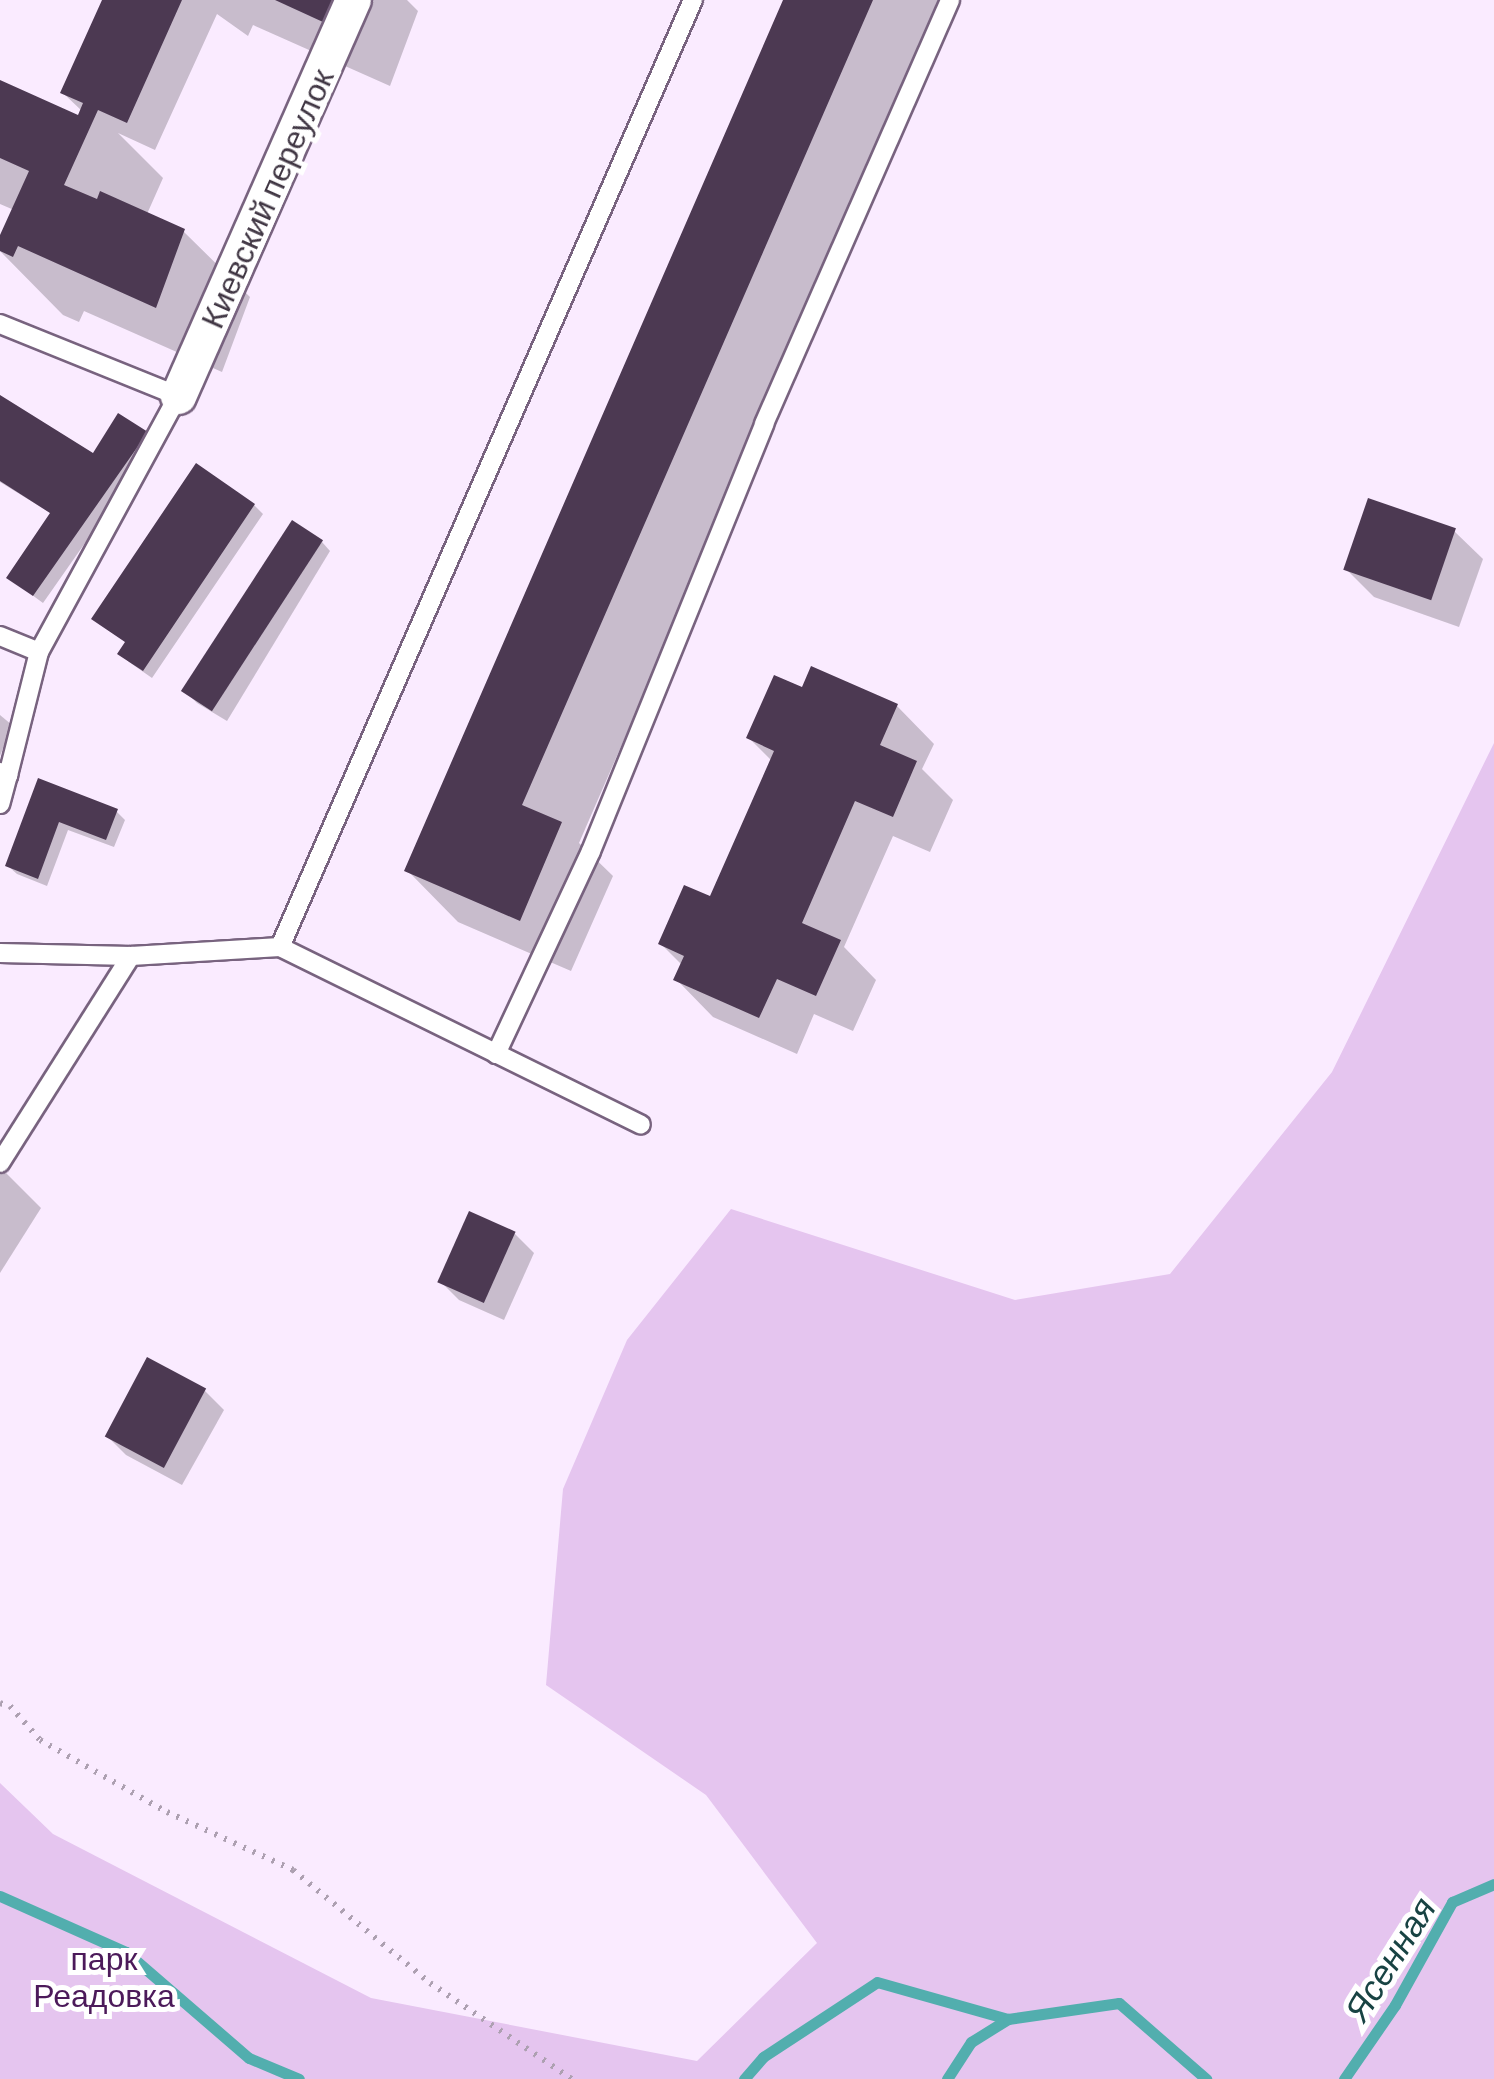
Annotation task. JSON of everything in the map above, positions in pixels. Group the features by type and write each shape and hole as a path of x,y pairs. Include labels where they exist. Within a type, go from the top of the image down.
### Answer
{"street":[{"name":"Киевский переулок","path":"178,396 353,0"}],"lane":[{"path":"280,947 692,0"},
{"path":"496,1054 591,851 764,424 950,0"},
{"path":"0,324 178,396 39,652 4,774 0,804"},
{"path":"0,636 39,652"},
{"path":"0,952 131,956 280,947 641,1125"},
{"path":"0,1163 131,956"}],"path":[{"path":"0,1703 10,1706 40,1740 166,1812 294,1870 430,1983 572,2079"}],"green space":[{"name":"парк Реадовка","path":"1494,743 1494,2079 0,2079 0,1783 53,1834 371,1998 697,2061 817,1943 706,1795 546,1685 563,1489 627,1340 731,1209 1015,1300 1170,1274 1332,1072"}],"building":[{"path":"102,0 182,0 127,123 98,110 64,185 97,199 100,191 185,229 156,308 18,246 13,257 0,251 0,235 29,171 0,158 0,80 78,115 83,103 60,93"},
{"path":"275,0 333,0 323,22"},
{"path":"783,0 873,0 522,805 562,822 520,921 404,871"},
{"path":"0,395 93,453 118,413 148,432 33,596 6,578 50,513 0,481"},
{"path":"196,463 255,504 143,671 117,654 125,642 91,619"},
{"path":"1368,498 1456,528 1431,600 1343,570"},
{"path":"292,520 323,540 212,711 181,691"},
{"path":"811,666 898,704 880,745 917,761 893,817 855,801 802,923 841,940 816,996 777,979 759,1018 673,980 684,956 658,944 684,885 710,896 774,751 746,738 774,675 802,687"},
{"path":"38,778 118,809 106,840 59,822 38,879 5,866"},
{"path":"469,1211 516,1232 484,1303 437,1282"},
{"path":"147,1357 206,1388 164,1468 105,1436"}],"waterway":[{"name":"Ясенная","path":"1344,2079 1395,2005 1452,1902 1494,1884"},
{"path":"0,1896 126,1952 249,2058 299,2079"},
{"path":"744,2079 763,2057 877,1982 1008,2019"},
{"name":"Ясенная","path":"947,2079 971,2042 1008,2019 1119,2003 1206,2079"}]}
